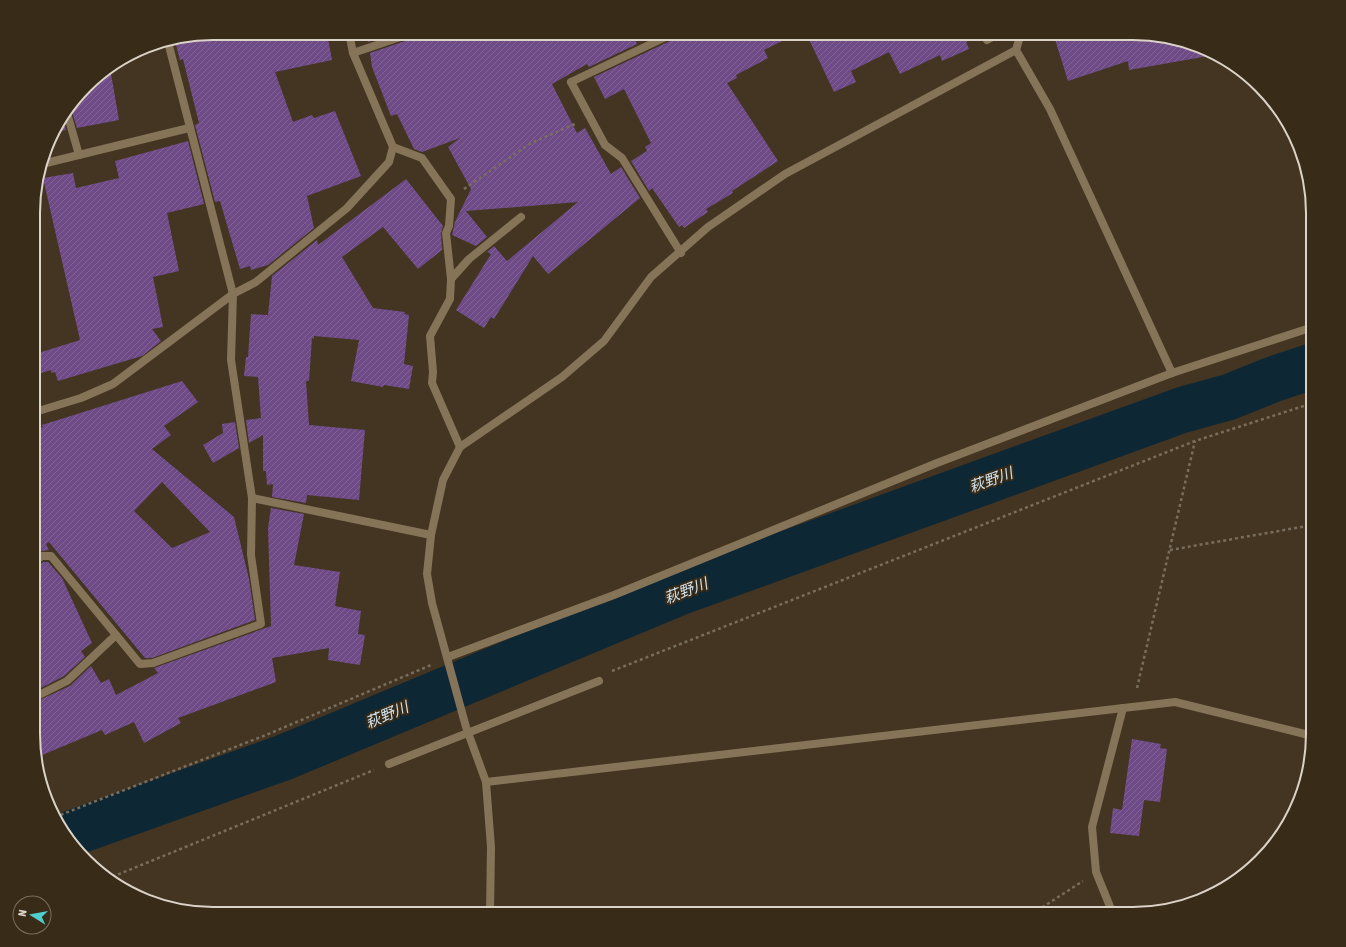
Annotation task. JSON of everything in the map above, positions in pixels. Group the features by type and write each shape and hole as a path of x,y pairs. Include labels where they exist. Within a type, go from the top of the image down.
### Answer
{"street":[{"path":"40,410 81,398 113,384 233,294 256,282 346,208 389,162 393,147 353,54 350,40"},
{"path":"353,54 392,40"},
{"path":"659,40 571,82 605,145 622,158 681,252"},
{"path":"490,907 491,847 486,782 467,730 432,603 427,574 431,535 443,480 460,447 568,372 604,340 651,277 708,227 785,174 1016,50 1019,40"},
{"path":"40,557 51,556 140,664 153,664 261,624 251,555 252,498 231,360 233,294 169,46"},
{"path":"1016,50 1050,109 1172,373"},
{"path":"68,118 79,155"},
{"path":"48,163 189,128"},
{"path":"393,147 422,158 444,186 451,199 449,226 446,233 451,279 450,299 430,336 433,372 432,383 460,447"},
{"path":"451,279 469,259 522,217"},
{"path":"448,657 614,595 937,463 1172,373 1306,329"},
{"path":"252,498 431,535"},
{"path":"40,694 67,681 116,635"},
{"path":"389,764 467,730 599,681"},
{"path":"486,782 1175,702 1306,734"},
{"path":"1110,907 1096,872 1092,827 1123,708"}],"path":[{"path":"451,199 531,143 590,118"},
{"path":"599,681 611,671 1195,441 1306,405"},
{"path":"1133,706 1195,441"},
{"path":"1170,550 1306,526"},
{"path":"60,815 266,735 448,657"},
{"path":"114,876 389,764"},
{"path":"1043,907 1096,872"}],"building":[{"path":"328,40 332,60 275,72 293,122 312,115 314,118 335,111 361,176 307,196 314,228 268,265 251,270 250,266 240,269 220,201 215,202 195,125 199,123 183,59 180,60 176,44 191,41"},
{"path":"408,40 635,40 637,44 589,67 587,64 552,84 577,133 585,128 611,174 621,167 640,198 548,274 533,256 494,319 491,317 484,328 456,310 491,254 487,252 494,246 507,261 578,202 466,211 487,237 476,246 452,235 455,222 471,189 448,147 460,138 422,152 414,149 397,114 391,116 372,67 370,53"},
{"path":"672,40 784,40 764,50 768,58 736,75 737,78 727,83 778,161 732,191 733,193 706,209 708,212 684,228 682,225 679,227 652,188 649,191 631,161 647,151 645,147 651,143 624,89 605,99 594,77"},
{"path":"809,40 970,40 966,42 969,49 942,61 940,55 900,74 889,52 851,71 856,82 834,92"},
{"path":"1055,40 1155,41 1188,49 1206,56 1129,70 1128,61 1068,81"},
{"path":"111,74 119,120 77,128 72,113 83,99"},
{"path":"64,124 66,130 61,131"},
{"path":"188,141 204,204 167,213 179,271 153,277 163,327 152,329 161,341 142,356 58,381 55,372 51,373 51,370 40,373 40,352 80,340 43,179 73,173 76,188 119,178 115,161"},
{"path":"406,179 443,226 441,233 442,250 418,269 383,227 342,257 373,308 405,312 404,314 409,315 404,364 413,366 409,389 384,385 383,387 351,381 359,340 314,336 314,339 312,338 309,381 306,381 309,425 365,430 359,500 307,495 306,503 272,497 273,484 267,485 266,471 263,471 263,435 249,443 246,420 261,418 258,377 244,376 246,357 248,357 251,314 268,315 272,276 317,240 318,245"},
{"path":"182,381 198,402 164,426 171,435 152,449 234,517 249,579 255,620 152,658 145,658 49,542 46,544 49,550 40,552 40,428 43,427 42,425","holes":["162,482 210,532 172,548 134,511"]},
{"path":"235,422 239,448 213,463 203,445 223,433 222,424"},
{"path":"271,508 304,514 294,565 340,572 335,606 361,611 358,634 365,635 360,665 328,660 329,648 272,658 276,682 178,718 181,723 144,743 134,722 105,735 102,730 41,756 40,700 70,686 91,666 101,683 109,679 116,695 158,673 154,668 271,626 268,528"},
{"path":"48,562 62,578 92,643 81,651 85,657 64,676 40,688 40,564"},
{"path":"1132,739 1161,744 1160,748 1167,749 1160,802 1144,800 1139,836 1110,833 1113,808 1122,810"}],"waterway":[{"name":"萩野川","path":"72,833 285,757 678,593 1182,410 1229,397 1271,380 1306,368"}]}
